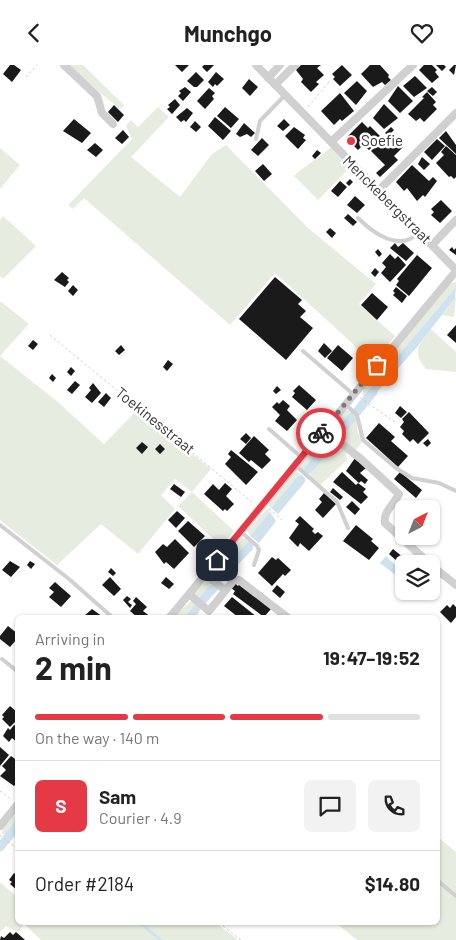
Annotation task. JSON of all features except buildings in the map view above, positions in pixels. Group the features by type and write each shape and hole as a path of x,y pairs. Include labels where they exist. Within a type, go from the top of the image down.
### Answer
{"street":[{"path":"64,65 97,96 102,113 113,124"},
{"name":"Menckebergstraat","path":"256,65 456,270"},
{"path":"268,77 280,65"},
{"path":"275,85 295,65"},
{"path":"331,142 413,65"},
{"path":"378,191 456,113"},
{"path":"432,245 456,220"},
{"path":"172,615 191,596 240,531 294,465 325,431 353,394 456,270"},
{"path":"325,431 361,459 399,494 384,517 385,523 421,555"},
{"path":"440,572 456,585"},
{"path":"207,575 222,588"},
{"path":"191,596 209,611 222,588 239,579 284,615"},
{"path":"0,826 15,807"}],"lane":[{"path":"256,139 260,121 285,95"},
{"path":"358,218 370,230 392,239 409,240 419,232"},
{"path":"303,351 353,394"},
{"path":"345,404 357,415 363,440 396,467 412,478 439,483 456,491"},
{"path":"268,429 301,457"},
{"path":"294,465 337,502 348,528"},
{"path":"0,525 69,579 110,615"},
{"path":"240,531 259,550 254,565"},
{"path":"2,659 15,670"},
{"path":"440,883 456,896"}],"path":[{"path":"26,77 37,65"},
{"path":"302,113 329,82"},
{"name":"Toekinesstraat","path":"50,335 261,506 282,520"},
{"path":"353,394 395,423"},
{"path":"0,791 15,802"},
{"path":"0,835 15,846"},
{"path":"222,925 241,940"}],"shaded area":[{"path":"67,65 83,65 124,105 120,109"},
{"path":"158,107 169,117 131,157 180,197 212,154 226,145 308,228 376,284 359,304 395,336 370,365 351,342 275,273 230,325 84,198 73,209 68,205 132,139 126,126 131,120 138,127"},
{"path":"331,147 350,167 318,200 294,176"},
{"path":"0,148 20,165 0,189"},
{"path":"3,216 36,246 3,279 0,276 0,220"},
{"path":"456,282 456,287 363,397 363,387 449,284"},
{"path":"456,297 454,317 442,315"},
{"path":"0,301 29,324 0,356"},
{"path":"431,329 456,352 456,372 426,369 421,363 418,348"},
{"path":"0,356 59,403 104,444 137,410 211,469 192,492 175,479 161,495 175,509 138,554 101,524 57,565 0,520"},
{"path":"345,410 349,410 357,421 357,430 362,442 355,451 338,440 350,415 332,435 328,431"},
{"path":"323,437 331,439 326,440 303,470 299,468 300,465"},
{"path":"335,443 346,453 347,460 320,485 308,474 313,471"},
{"path":"296,471 302,475 297,477 271,508 268,504"},
{"path":"192,492 234,531 221,546 178,506"},
{"path":"267,509 270,512 250,536 247,530"},
{"path":"241,537 249,541 215,579 211,575 212,572"},
{"path":"207,580 214,584 210,585 198,599 194,595 195,592"},
{"path":"192,600 196,603 187,615 176,615"},
{"path":"13,815 15,824 6,835 2,834 2,829"},
{"path":"440,839 456,852 456,940 357,940 338,925 440,925"},
{"path":"0,882 15,895 15,925 23,925 18,932 6,926 0,932"},
{"path":"25,925 219,925 238,940 41,940"}],"water":[{"path":"456,287 455,298 417,347 368,402 363,397"},
{"path":"350,415 355,419 338,440 332,435"},
{"path":"331,439 335,443 334,446 313,471 308,474 303,470 326,440"},
{"path":"302,475 305,478 305,482 278,514 271,508 297,477"},
{"path":"270,512 276,521 259,543 250,536"},
{"path":"249,541 253,545 253,549 220,583 215,579 217,576"},
{"path":"386,556 395,565 395,575 380,563"},
{"path":"214,584 218,587 218,590 204,605 198,599 210,585"},
{"path":"196,603 201,608 197,615 187,615"},
{"path":"15,824 15,835 11,840 6,835"}],"waterway":[{"path":"345,426 373,392"},
{"path":"0,847 15,829"},
{"path":"142,925 161,940"}],"way so far":[{"path":"321,433 377,365"}],"place":[{"name":"Soefie","path":"351,141"}],"route":[{"path":"217,560 321,433"}]}
